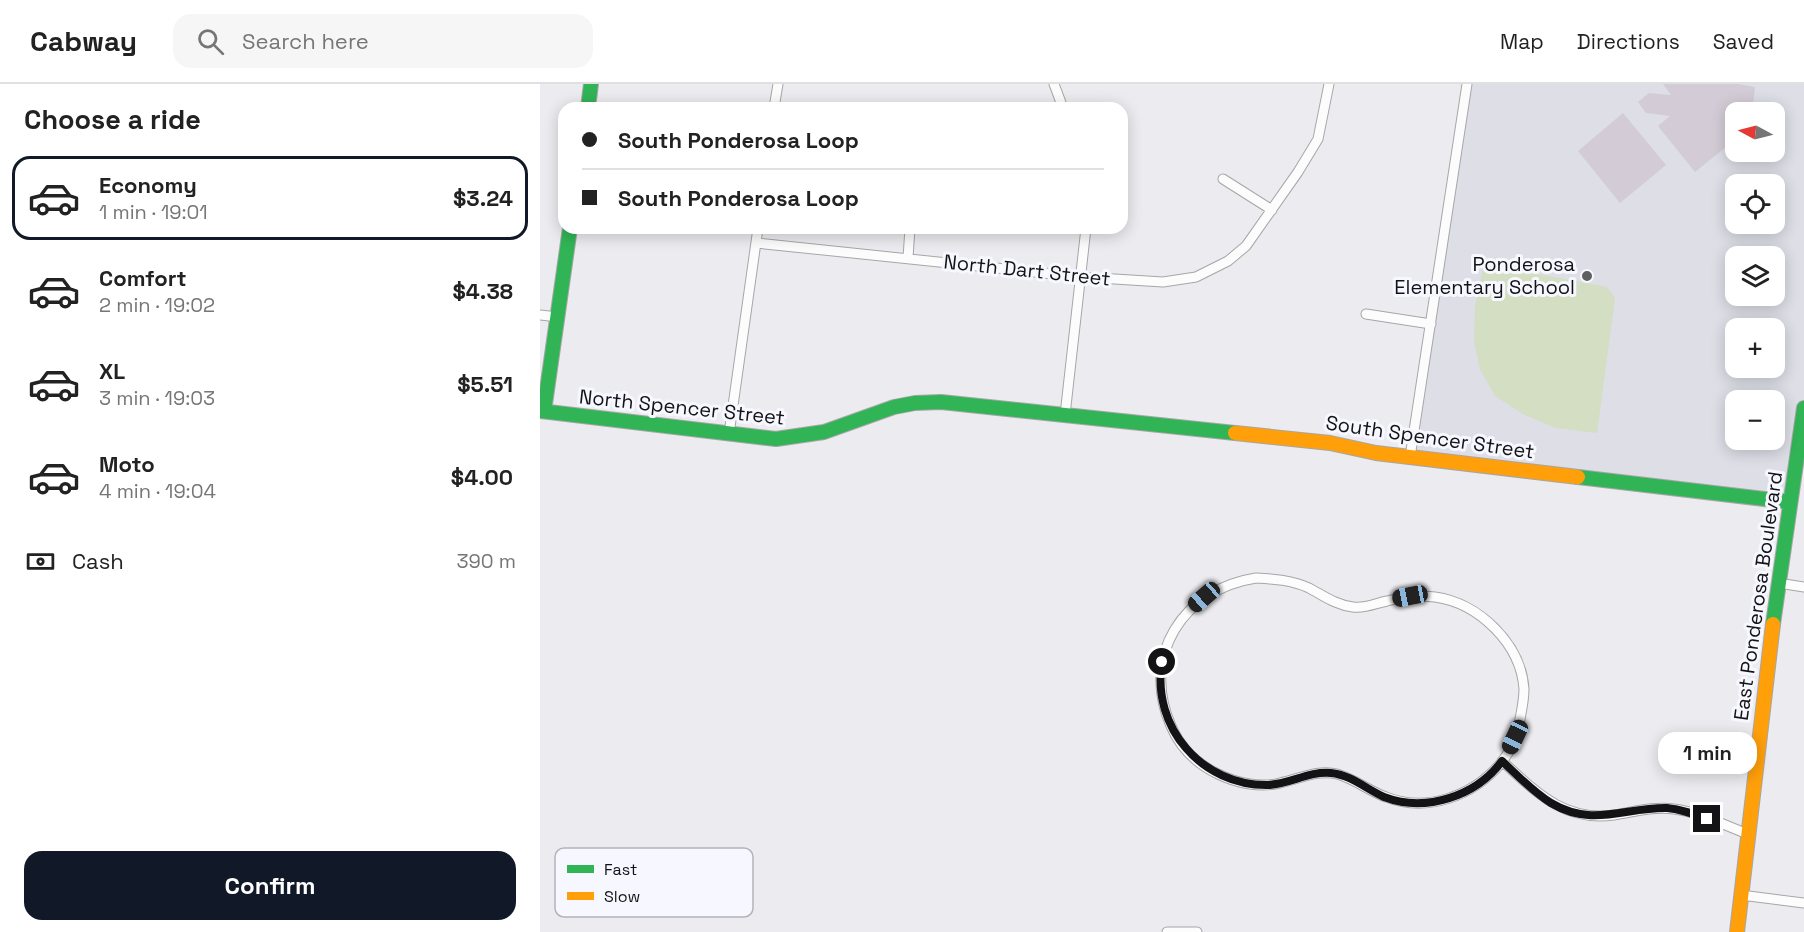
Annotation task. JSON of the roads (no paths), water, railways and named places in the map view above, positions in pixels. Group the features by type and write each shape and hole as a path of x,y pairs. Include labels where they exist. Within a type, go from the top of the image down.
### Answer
{"street":[{"path":"589,102 591,84"},
{"path":"775,102 778,84"},
{"path":"1054,84 1061,102"},
{"name":"North Dart Street","path":"756,243 1082,277 1163,282 1196,277 1238,254 1272,210 1318,139 1329,84"},
{"path":"1410,457 1467,84"},
{"path":"1223,179 1272,210"},
{"path":"542,411 569,234"},
{"path":"729,434 757,234"},
{"path":"908,258 910,234"},
{"path":"1065,415 1086,234"},
{"path":"1366,314 1431,324"},
{"path":"540,315 558,317"},
{"name":"North Spencer Street","path":"542,411 776,439 811,435 886,409 918,402 954,403 1065,415"},
{"name":"East Ponderosa Boulevard","path":"1737,932 1778,583 1804,408"},
{"name":"South Spencer Street","path":"1065,415 1308,440 1376,453 1790,502"},
{"path":"1264,578 1287,581 1308,588 1336,603 1355,608 1410,596 1451,600 1481,615 1495,628 1510,648 1518,665 1523,682 1523,699 1515,737 1502,761 1484,780 1459,795 1426,803 1409,803 1388,798 1336,774 1312,774 1270,785 1230,779 1192,756 1173,731 1165,713 1160,680 1166,647 1189,609 1212,591 1240,581 1264,578"},
{"path":"1778,583 1804,587"},
{"path":"1502,761 1542,797 1571,812 1602,816 1647,809 1674,809 1692,813 1748,834"},
{"path":"1741,895 1804,903"},
{"path":"1167,932 1197,932"}],"place":[{"name":"Ponderosa Elementary School","path":"1587,276"}]}
